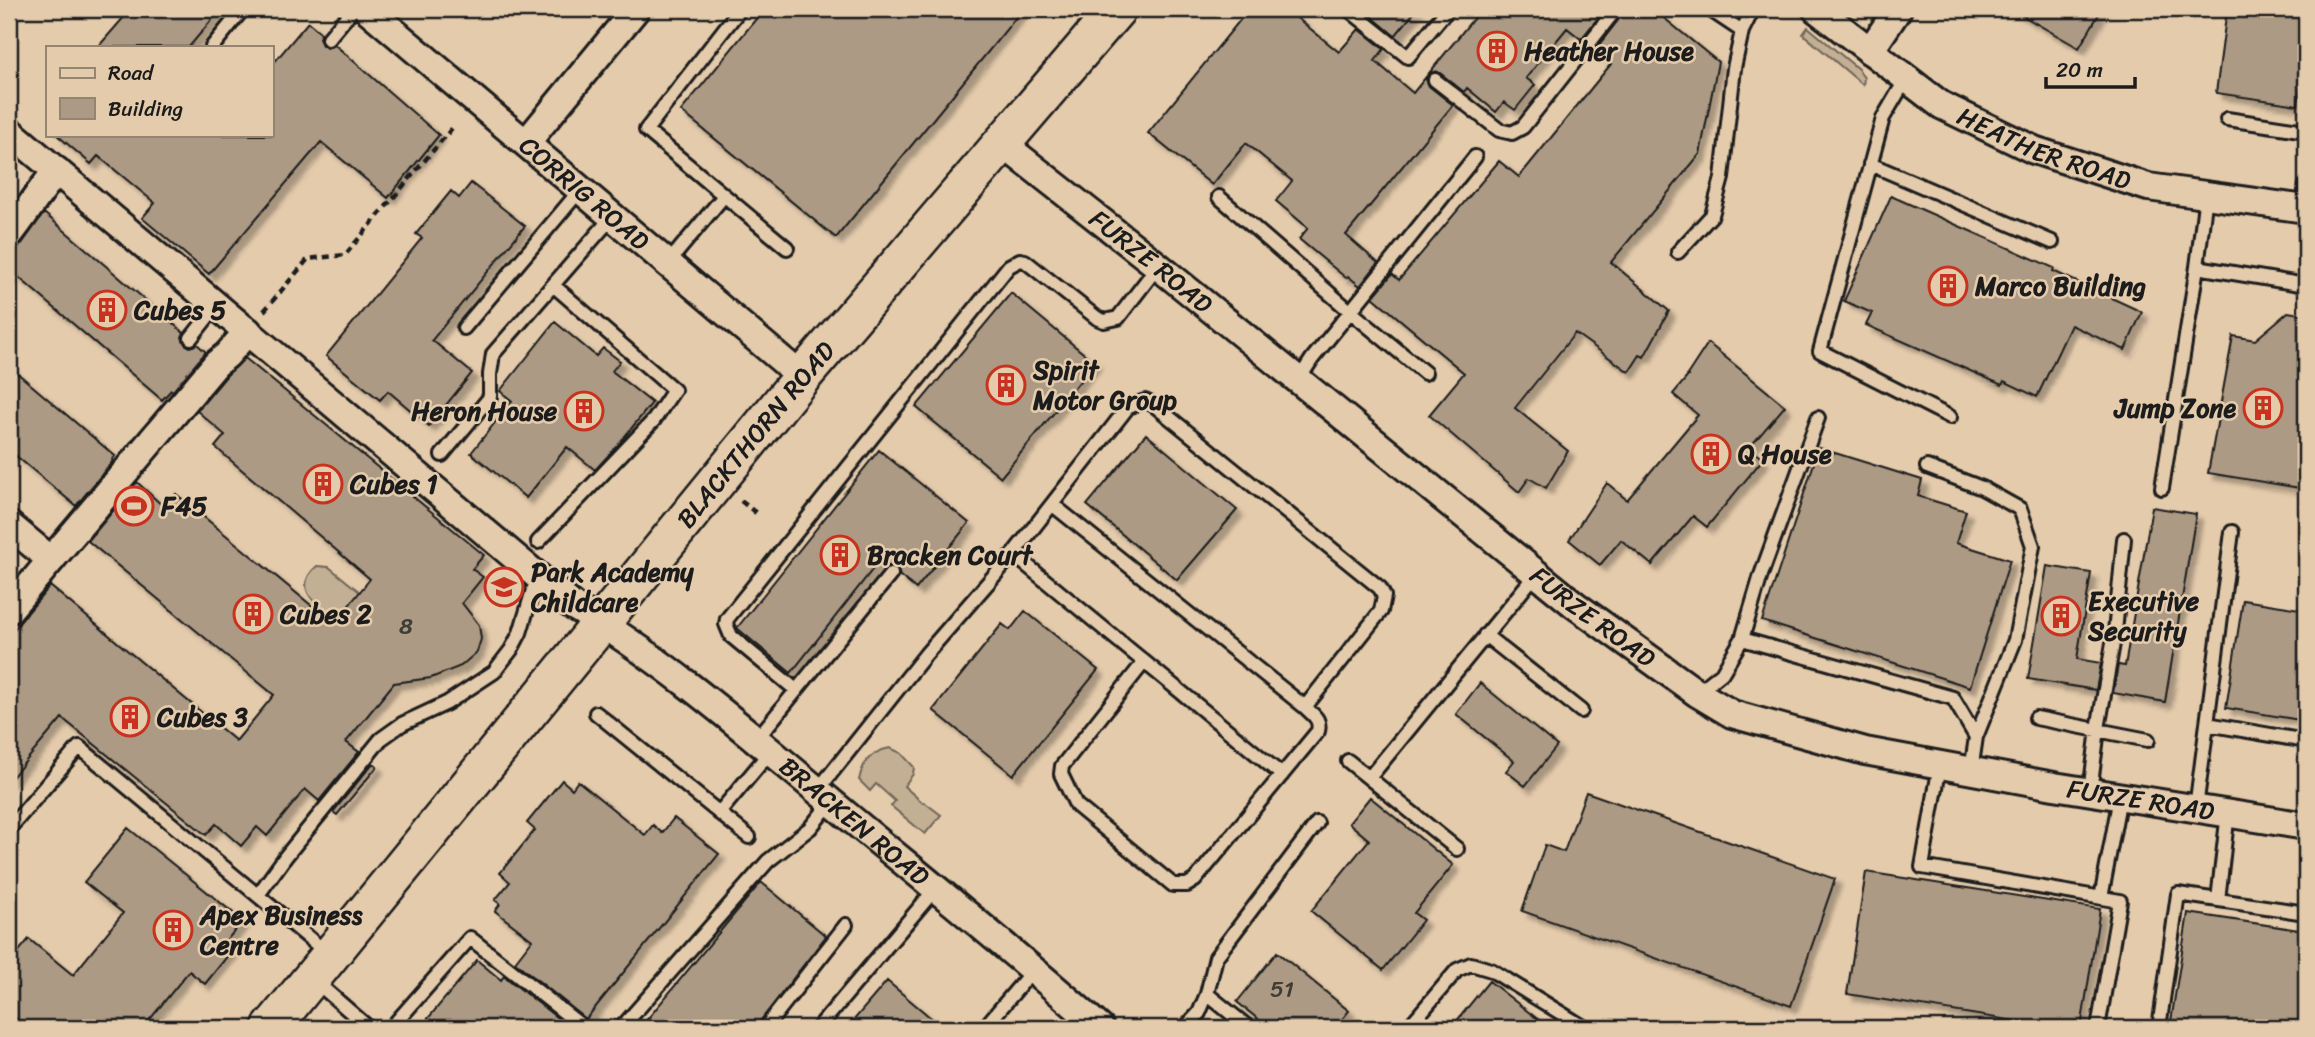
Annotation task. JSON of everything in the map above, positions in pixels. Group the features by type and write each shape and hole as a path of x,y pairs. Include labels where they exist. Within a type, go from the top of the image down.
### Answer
{"street":[{"name":"CORRIG ROAD","path":"367,9 802,377"},
{"path":"526,142 636,9"},
{"name":"BLACKTHORN ROAD","path":"271,1028 802,377 1117,9"},
{"name":"HEATHER ROAD","path":"1816,9 1941,105 2034,150 2148,187 2206,195 2305,200"},
{"path":"1870,51 1898,9"},
{"name":"BRACKEN ROAD","path":"10,133 573,606 625,637 763,746 1034,969 1100,1028"},
{"name":"FURZE ROAD","path":"1003,144 1299,379 1536,574 1697,694 1732,713 1865,751 2090,792 2228,812 2306,827"},
{"path":"9,235 30,209 37,194 57,171"},
{"path":"9,610 216,364 248,331"},
{"path":"9,525 51,561"}],"lane":[{"path":"213,46 243,9"},
{"path":"328,39 353,9"},
{"path":"740,9 646,130 787,248"},
{"path":"1348,9 1408,57 1448,9"},
{"path":"1435,80 1499,130 1512,132 1523,127 1616,9"},
{"path":"1709,9 1742,31"},
{"path":"1678,252 1712,215 1722,178 1734,68 1742,31 1753,9"},
{"path":"1906,79 1883,118 1820,351 1950,417"},
{"path":"2227,119 2306,131"},
{"path":"1299,379 1475,157"},
{"path":"1870,164 2052,242"},
{"path":"464,328 480,300 581,189"},
{"path":"2162,488 2206,195"},
{"path":"668,263 723,197"},
{"path":"1219,197 1425,373"},
{"path":"442,455 489,397 493,354 613,216"},
{"path":"796,690 730,636 727,619 1009,266 1020,260 1025,261 1104,321 1118,318 1158,266"},
{"path":"2197,267 2306,285"},
{"path":"538,542 654,420 674,390 553,285"},
{"path":"191,338 217,305"},
{"path":"625,1028 623,1026 768,860 810,828 824,796 926,654 1013,554 1128,407 1145,401 1154,405 1380,588 1384,596 1381,611 1305,708"},
{"path":"1697,694 1722,673 1742,639 1761,575 1818,418"},
{"path":"1927,467 1982,488 2020,509 2033,546 2015,640 1976,737 1971,771"},
{"path":"1053,505 1317,718 1318,731 1195,880 1187,885 1174,885 1076,805 1061,774 1062,766 1144,662"},
{"path":"2196,808 2232,532"},
{"path":"2090,792 2115,632 2124,538"},
{"path":"1013,554 1282,775"},
{"path":"719,813 796,690 891,574"},
{"path":"1369,778 1536,574"},
{"path":"258,895 286,856 381,739 402,724 447,703 494,672 520,633 533,590 541,579"},
{"path":"1485,635 1581,711"},
{"path":"1742,639 1953,698 1976,737"},
{"path":"596,713 749,837"},
{"path":"2036,718 2148,740"},
{"path":"2207,724 2306,741"},
{"path":"9,829 79,747 258,895 321,967 369,1028"},
{"path":"1348,761 1457,849"},
{"path":"1940,765 1922,867 2120,901 2098,1028"},
{"path":"2101,898 2120,797"},
{"path":"2218,900 2228,812"},
{"path":"1185,1028 1199,1013 1207,994 1216,957 1317,823"},
{"path":"818,1028 936,888"},
{"path":"2159,1028 2178,894 2306,913"},
{"path":"765,1028 846,925"},
{"path":"391,1028 470,938 584,1028"},
{"path":"1408,1028 1457,970 1471,964 1491,970 1585,1028"},
{"path":"984,1028 1034,969"},
{"path":"1207,994 1249,1028"}],"path":[{"path":"248,331 308,259 345,256 453,127"},
{"path":"738,498 756,513"}],"shaded area":[{"path":"1808,27 1858,69 1864,78 1863,85 1803,34"},
{"path":"317,566 329,567 361,593 337,622 310,597 307,590 309,574"},
{"path":"890,748 901,753 914,767 913,774 904,786 941,815 925,834 891,806 895,801 876,784 870,791 859,780 869,759 877,752"}],"building":[{"path":"131,9 221,9 190,46 99,46"},
{"path":"764,9 1023,9 836,238 681,111"},
{"path":"1249,9 1286,9 1339,52 1359,29 1384,49 1375,61 1413,93 1481,9 1605,9 1581,39 1567,28 1526,78 1535,85 1515,110 1504,102 1496,112 1467,88 1464,92 1436,71 1429,74 1426,79 1429,86 1453,105 1346,235 1378,263 1360,286 1348,276 1346,278 1299,239 1308,228 1276,201 1292,181 1246,143 1212,185 1148,133"},
{"path":"1376,9 1417,9 1395,36 1370,15"},
{"path":"1625,9 1653,9 1718,62 1700,154 1611,262 1669,311 1644,357 1640,355 1629,372 1575,333 1515,408 1568,451 1546,488 1529,478 1519,492 1429,415 1464,373 1373,297 1392,274 1399,280 1499,161 1519,177 1611,64 1595,50"},
{"path":"2011,9 2102,9 2079,48"},
{"path":"2227,9 2306,9 2306,43 2298,105 2216,93"},
{"path":"308,22 321,33 319,38 322,45 327,48 335,45 439,135 388,198 321,142 209,274 142,218 155,203 98,156 91,164 58,136 273,136 273,64"},
{"path":"471,183 525,226 432,340 472,373 429,426 388,391 380,400 326,356 422,238 416,234 451,191 459,198"},
{"name":"Marco Building","path":"1891,196 2054,268 2053,271 2142,312 2125,350 2071,325 2037,397 2004,381 2002,385 1866,325 1872,313 1844,301"},
{"name":"Cubes 5","path":"44,213 184,333 182,337 185,344 190,347 197,344 206,352 162,400 9,269 9,250 21,245"},
{"name":"Spirit Motor Group","path":"1011,293 1095,363 1001,477 916,407"},
{"name":"Jump Zone","path":"2288,312 2306,315 2306,489 2208,473 2233,336 2255,340"},
{"name":"Heron House","path":"555,322 596,356 603,348 620,361 612,371 652,403 595,470 567,447 526,498 471,453 512,401 500,391"},
{"name":"Q House","path":"1708,343 1785,406 1749,448 1763,459 1707,527 1693,516 1652,565 1621,540 1600,565 1569,540 1607,483 1627,500 1698,415 1673,394 1688,376"},
{"path":"245,358 484,555 472,569 483,577 462,603 479,625 481,639 477,652 461,666 431,678 394,683 346,742 359,752 319,801 305,789 267,836 257,827 241,846 216,824 206,835 62,718 9,781 9,635 50,586 236,741 274,695 88,541 137,482 165,508 176,494 334,624 370,579 215,447 225,435 197,411"},
{"path":"9,366 115,456 76,506 9,450"},
{"path":"1146,434 1237,510 1177,580 1087,505"},
{"path":"1819,448 1922,480 1918,496 1966,511 1956,543 2010,560 1970,687 1762,621"},
{"name":"Bracken Court","path":"879,450 969,523 916,589 900,576 897,568 880,560 791,673 737,628"},
{"path":"2152,507 2196,514 2165,702 2113,693 2118,665 2125,666"},
{"name":"Executive Security","path":"2047,566 2091,573 2077,659 2101,663 2096,690 2028,679"},
{"path":"2243,600 2306,610 2306,721 2226,708"},
{"path":"1025,611 1098,670 1013,775 933,710 1002,624 1010,630"},
{"path":"1480,683 1557,746 1525,786 1506,771 1514,761 1456,714"},
{"path":"373,763 377,767 337,815 333,812"},
{"path":"562,780 572,789 578,781 645,835 653,825 662,833 674,818 719,854 586,1019 515,962 532,940 495,911 500,904 495,900 510,882 500,873 535,830 527,823"},
{"path":"1586,792 1835,879 1791,1006 1522,911 1545,845 1564,852"},
{"path":"1370,797 1453,865 1414,913 1423,920 1383,970 1311,911 1369,840 1349,823"},
{"name":"Apex Business Centre","path":"128,828 243,921 226,941 234,948 205,984 189,971 143,1028 27,1028 9,1013 9,963 29,939 73,975 123,913 84,882"},
{"path":"1866,872 2100,909 2081,1028 2039,1028 2040,1025 1847,994"},
{"path":"761,882 826,936 755,1028 640,1028"},
{"path":"2188,913 2306,931 2306,1028 2170,1028"},
{"path":"1277,952 1349,1011 1335,1028 1269,1028 1237,1002"},
{"path":"477,960 501,980 504,976 570,1028 420,1028"},
{"path":"887,981 943,1028 847,1028"},
{"path":"1489,981 1549,1028 1451,1028"}],"place":[{"name":"Heather House","path":"1497,51"},
{"name":"Marco Building","path":"1948,286"},
{"name":"Cubes 5","path":"107,310"},
{"name":"Spirit Motor Group","path":"1006,385"},
{"name":"Jump Zone","path":"2263,408"},
{"name":"Heron House","path":"584,411"},
{"name":"Q House","path":"1711,454"},
{"name":"Cubes 1","path":"323,484"},
{"name":"F45","path":"134,506"},
{"name":"Bracken Court","path":"840,555"},
{"name":"Park Academy Childcare","path":"504,587"},
{"name":"Cubes 2","path":"253,614"},
{"name":"Executive Security","path":"2061,616"},
{"name":"Cubes 3","path":"130,717"},
{"name":"Apex Business Centre","path":"173,930"}]}
